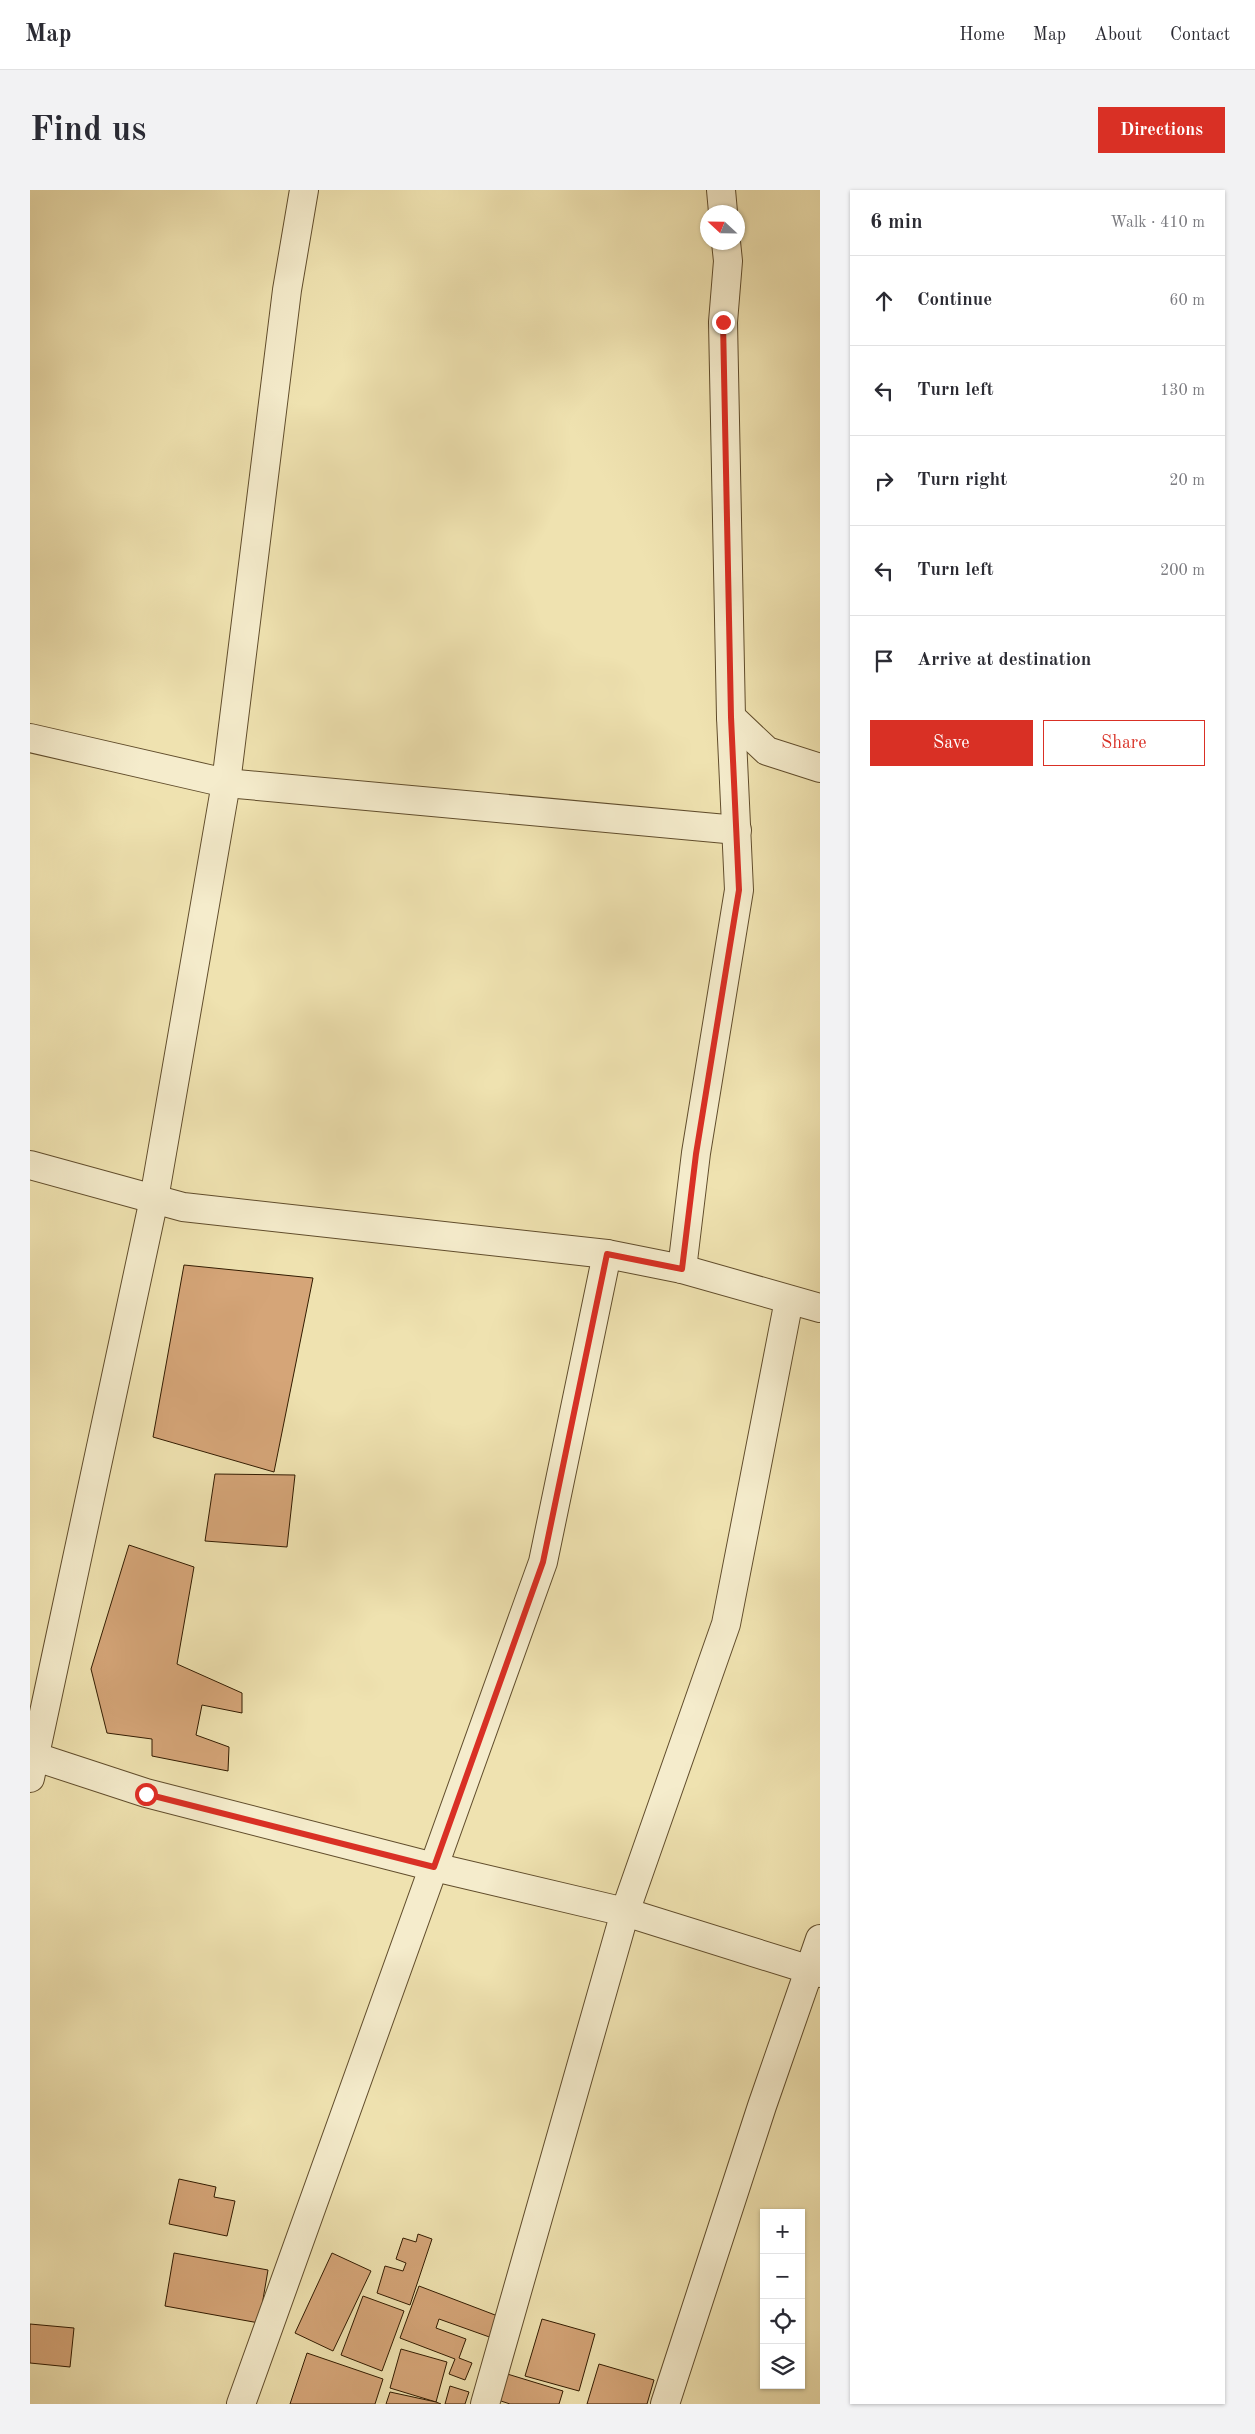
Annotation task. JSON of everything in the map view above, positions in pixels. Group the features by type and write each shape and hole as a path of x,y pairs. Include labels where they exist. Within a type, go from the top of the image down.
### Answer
{"street":[{"path":"304,190 287,290 226,782 154,1199 31,1763 434,1867 626,1912 815,1971"},
{"path":"720,190 722,205"},
{"path":"682,1269 696,1154 739,890 731,717 723,322 728,261 727,250"},
{"path":"731,717 767,751 820,768"},
{"path":"30,738 226,782 736,830"},
{"path":"30,1165 182,1207 607,1254 682,1269 820,1308"},
{"path":"241,2404 543,1562 607,1254"},
{"path":"484,2404 626,1912 726,1624 789,1300"},
{"path":"666,2404 762,2106 815,1971 820,1939"}],"building":[{"path":"184,1265 313,1278 274,1472 153,1437"},
{"path":"215,1474 295,1475 287,1547 205,1541"},
{"path":"129,1545 194,1567 177,1664 242,1693 242,1713 202,1705 196,1735 229,1747 228,1771 152,1756 152,1739 107,1733 91,1669"},
{"path":"179,2179 216,2187 214,2197 235,2201 227,2236 169,2224"},
{"path":"418,2234 432,2239 410,2305 377,2293 385,2266 403,2271 406,2263 396,2259 403,2238 416,2242"},
{"path":"174,2253 268,2270 259,2323 165,2306"},
{"path":"332,2253 371,2271 333,2351 295,2333"},
{"path":"419,2286 503,2318 495,2339 439,2319 436,2328 466,2339 459,2358 472,2363 465,2380 449,2374 455,2359 400,2338"},
{"path":"363,2296 404,2311 382,2371 341,2355"},
{"path":"542,2319 595,2334 579,2391 525,2376"},
{"path":"30,2324 74,2328 70,2367 30,2363"},
{"path":"401,2349 447,2362 436,2402 390,2388"},
{"path":"307,2353 383,2379 375,2404 290,2404"},
{"path":"599,2364 654,2380 647,2404 587,2404"},
{"path":"504,2373 563,2391 559,2404 510,2404 495,2399"},
{"path":"450,2386 469,2392 465,2404 445,2404"},
{"path":"390,2392 436,2402 441,2404 386,2404"}],"route":[{"path":"146,1794 434,1867 543,1562 607,1254 682,1269 696,1154 739,890 731,717 723,322"}]}
